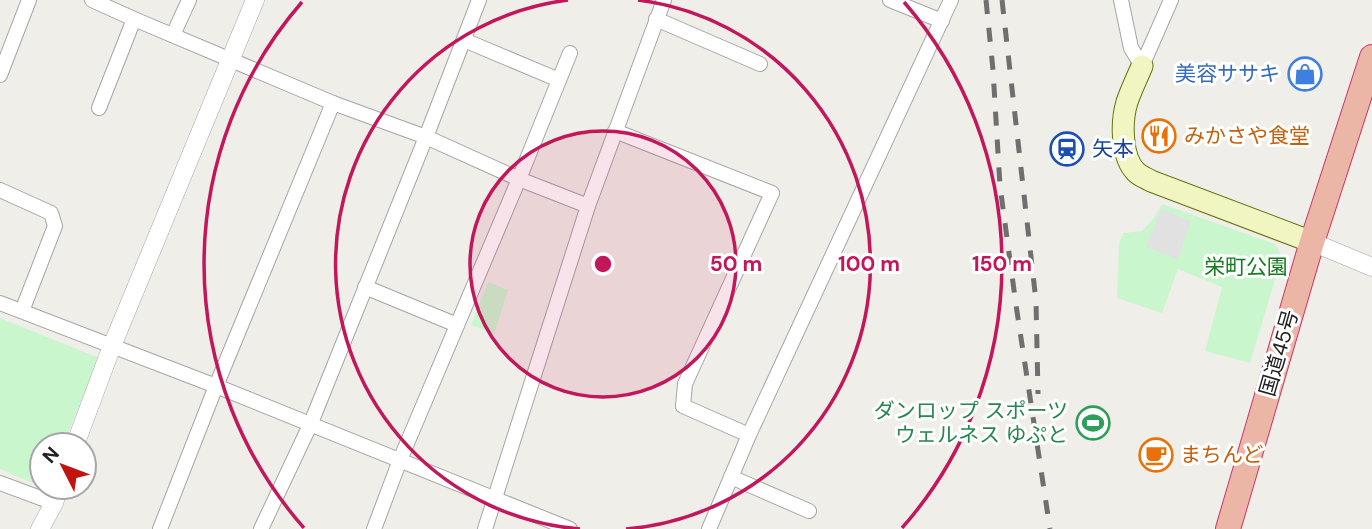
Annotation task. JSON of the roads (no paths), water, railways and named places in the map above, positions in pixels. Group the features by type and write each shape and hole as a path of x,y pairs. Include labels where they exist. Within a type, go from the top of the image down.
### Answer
{"highway":[{"name":"国道45号","path":"1228,529 1312,242 1372,57"}],"main road":[{"path":"1142,66 1127,102 1123,132 1125,148 1134,170 1151,181 1312,242"}],"street":[{"path":"0,75 29,0"},
{"path":"92,0 333,103 426,138 588,206"},
{"path":"173,36 189,0"},
{"path":"80,431 112,346 256,0"},
{"path":"261,529 311,424 480,0"},
{"path":"485,529 588,206 664,0"},
{"path":"890,0 942,21"},
{"path":"709,529 749,435 951,0"},
{"path":"1121,0 1131,48 1142,66"},
{"path":"1142,66 1171,0"},
{"path":"99,108 134,19"},
{"path":"656,19 760,64"},
{"path":"464,40 559,80"},
{"path":"374,529 400,460 570,53"},
{"path":"164,528 216,386 333,103"},
{"path":"615,131 772,193 685,384 683,406 749,435"},
{"path":"0,190 51,213 55,226 22,311"},
{"path":"1312,242 1372,267"},
{"path":"365,287 457,325"},
{"path":"0,303 216,386 570,529"},
{"path":"731,477 809,511"},
{"path":"0,482 28,488"},
{"path":"40,529 54,501"}],"railway":[{"path":"986,0 1000,186 1050,529"},
{"path":"1002,0 1036,301 1038,394"}],"place":[{"name":"美容ササキ","path":"1305,74"},
{"name":"みかさや食堂","path":"1159,136"},
{"name":"矢本","path":"1067,149"},
{"name":"ダンロップ スポーツ ウェルネス ゆぷと","path":"1093,423"},
{"name":"まちんど","path":"1156,455"}],"park label":[{"name":"栄町公園","path":"1246,267"}]}
